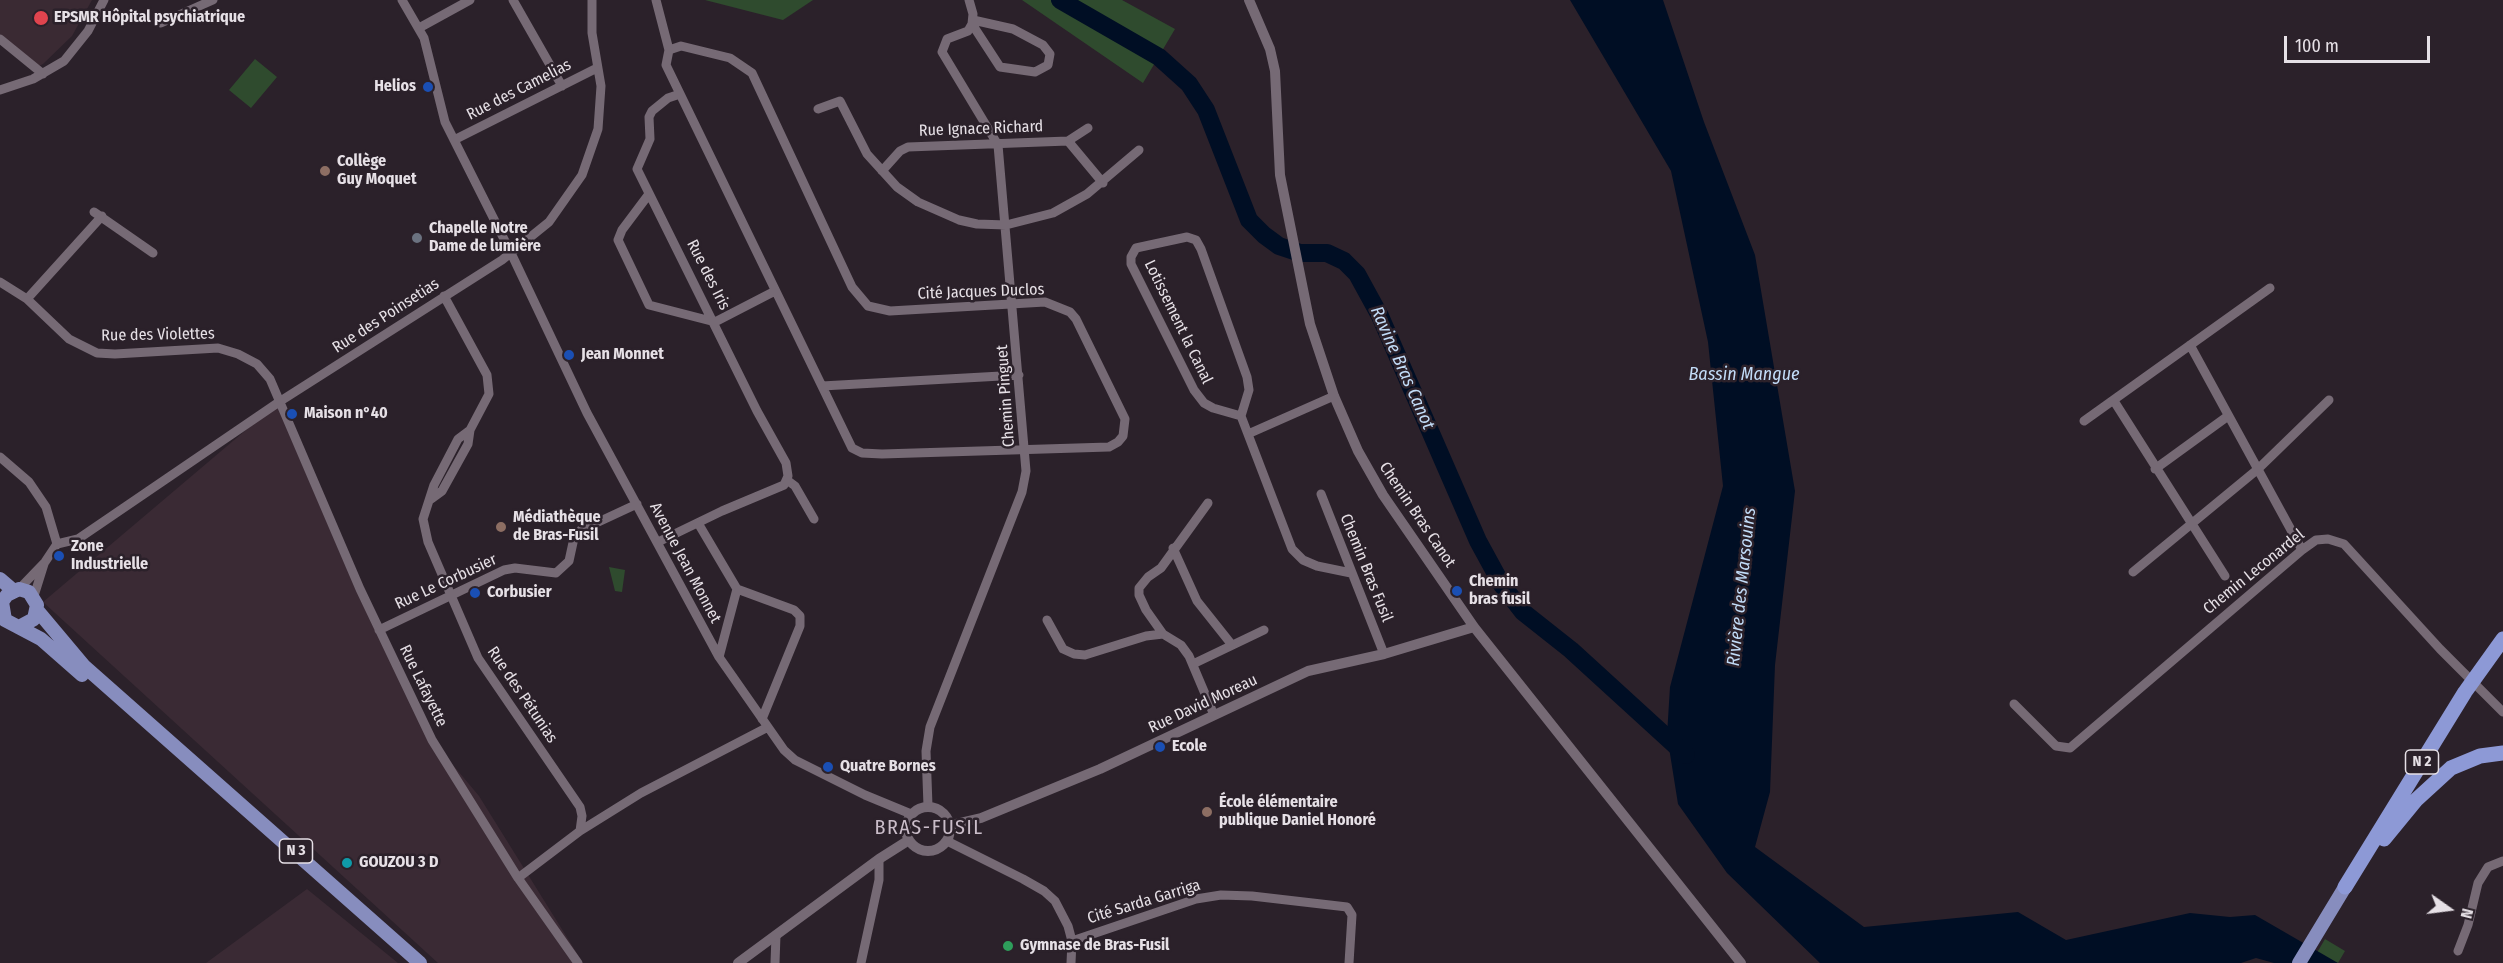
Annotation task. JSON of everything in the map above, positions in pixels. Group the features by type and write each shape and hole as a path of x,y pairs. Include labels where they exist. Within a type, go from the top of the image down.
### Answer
{"highway":[{"name":"N 2","path":"2345,887 2465,692 2503,639"},
{"path":"2345,887 2435,780 2466,761 2503,753"}],"main road":[{"name":"N 3","path":"0,579 16,590 29,592 84,666 420,963"},
{"name":"N 3","path":"16,590 1,601 5,620 21,626 61,654 130,717 170,741"},
{"path":"21,626 34,619 35,603"},
{"name":"N 2","path":"2299,963 2345,887"}],"street":[{"path":"0,90 54,69 76,49 105,0"},
{"path":"161,23 213,0"},
{"name":"Avenue Jean Monnet","path":"402,0 430,54 445,122 512,253 587,413 719,657 784,750 795,760 865,795 911,814"},
{"path":"418,28 470,0"},
{"path":"513,0 562,86"},
{"name":"Rue des Poinsetias","path":"57,544 78,539 279,402 512,253 549,222 582,175 600,114 601,86 592,33 592,0"},
{"name":"Cité Jacques Duclos","path":"656,0 669,50 666,65 852,448 862,453 1109,447 1123,436 1125,419 1076,319 1070,312 1045,302 890,311 868,306 852,287 752,73 730,58 681,46 669,50"},
{"path":"969,0 973,22 995,63 1000,67 1029,72 1041,71 1048,65 1050,54 1043,45 1013,29 973,22"},
{"name":"Chemin Bras Canot","path":"1249,0 1270,49 1275,71 1278,159 1290,234 1310,324 1334,396 1358,451 1383,495 1474,627 1741,963"},
{"name":"Chemin Pinguet","path":"928,806 926,751 930,727 1022,492 1026,471 998,145 942,52 947,39 968,31 973,22"},
{"path":"0,39 43,75"},
{"name":"Rue des Camelias","path":"454,140 597,68"},
{"name":"Rue des Iris","path":"680,94 659,105 649,117 650,139 637,165 649,194 715,321 757,411 786,463 787,480 795,486 814,519"},
{"path":"818,109 840,101 867,154 897,187 927,206 968,222 1006,225 1053,213 1103,183 1139,150"},
{"name":"Rue Ignace Richard","path":"882,171 904,148 1068,141 1088,128"},
{"path":"1068,141 1103,183"},
{"path":"649,194 622,230 618,240 645,299 655,308 715,321 775,291"},
{"path":"27,299 98,214 153,254"},
{"name":"Lotissement la Canal","path":"1187,237 1199,244 1247,378 1249,390 1240,416 1204,403 1194,390 1131,264 1131,257 1136,248 1187,237"},
{"name":"Rue des Violettes","path":"0,282 27,299 69,339 97,353 218,348 238,354 257,363 270,379 279,402"},
{"path":"2084,422 2270,288"},
{"name":"Rue des Pétunias","path":"444,296 487,375 489,385 486,404 470,430 468,444 442,491 431,499 424,512 424,526 450,596 478,658 580,807 582,823 580,831"},
{"path":"2190,345 2302,550"},
{"path":"822,386 1019,375"},
{"path":"1248,434 1334,396"},
{"path":"2133,572 2258,470 2328,400"},
{"path":"2114,401 2225,576"},
{"name":"Rue Lafayette","path":"279,402 379,630 432,740 518,878 578,963"},
{"path":"1240,416 1292,549 1303,560 1317,566 1351,573"},
{"path":"2155,469 2228,416"},
{"path":"0,457 29,482 46,507 57,544 45,562 16,590"},
{"path":"658,542 784,485 787,480"},
{"name":"Chemin Bras Fusil","path":"1321,494 1384,654"},
{"path":"1208,503 1173,548 1161,568 1148,577 1139,588 1139,596 1163,634 1181,645 1193,664 1214,715"},
{"name":"Rue Le Corbusier","path":"379,630 504,570 515,568 556,573 569,561 574,538 579,531 637,504"},
{"path":"518,878 580,831 641,793 765,723 800,626 800,616 794,610 737,589 698,523"},
{"name":"Chemin Leconardel","path":"2014,704 2056,746 2070,748 2302,550 2316,540 2328,539 2344,544 2440,650 2503,712"},
{"path":"1173,548 1197,601 1232,645"},
{"path":"35,603 45,562"},
{"path":"719,657 737,589"},
{"path":"1047,620 1063,649 1074,654 1085,655 1154,634 1163,634"},
{"name":"Rue David Moreau","path":"951,825 981,818 1101,769 1308,671 1384,654 1474,627"},
{"path":"1193,664 1264,630"},
{"path":"928,806 942,811 951,825 947,841 940,848 929,851 915,846 909,840 906,823 918,808 928,806"},
{"path":"738,963 879,859 909,840"},
{"path":"947,841 1044,891 1063,913 1072,941 1071,963"},
{"path":"861,963 879,880 879,859"},
{"path":"2457,951 2468,925 2478,883 2488,867 2503,861"},
{"name":"Cité Sarda Garriga","path":"1072,941 1196,899 1221,895 1252,896 1347,907 1352,915 1349,963"},
{"path":"775,963 776,934"}],"shaded area":[{"name":"EPSMR Hôpital psychiatrique","path":"0,0 92,0 72,36 43,64 33,69 0,40"},
{"path":"279,402 379,630 432,740 479,796 583,963 438,963 43,602"},
{"path":"307,889 398,963 206,963"}],"green space":[{"path":"705,0 813,0 783,20"},
{"path":"1022,0 1122,0 1175,29 1143,83"},
{"path":"255,59 277,77 251,108 229,90"},
{"path":"609,567 625,570 622,592 615,591"},
{"path":"2325,939 2345,951 2338,963 2311,963"}],"water":[{"path":"1570,0 1663,0 1704,122 1755,255 1795,491 1775,665 1770,792 1755,847 1864,927 2018,912 2066,940 2190,913 2230,917 2255,915 2338,963 2274,963 2256,958 2241,963 1820,963 1727,873 1678,804 1667,735 1670,687 1723,486 1708,342 1671,171"}],"waterway":[{"name":"Ravine Bras Canot","path":"1060,0 1159,57 1189,84 1206,110 1249,220 1264,235 1279,246 1300,253 1327,253 1344,261 1357,274 1380,316 1478,541 1502,585 1523,612 1571,650 1686,755"}],"place":[{"name":"EPSMR Hôpital psychiatrique","path":"41,18"},
{"name":"Helios","path":"428,87"},
{"name":"Collège Guy Moquet","path":"325,171"},
{"name":"Chapelle Notre Dame de lumière","path":"417,238"},
{"name":"Jean Monnet","path":"569,355"},
{"name":"Maison n°40","path":"292,414"},
{"name":"Médiathèque de Bras-Fusil","path":"501,527"},
{"name":"Zone Industrielle","path":"59,556"},
{"name":"Chemin bras fusil","path":"1457,591"},
{"name":"Corbusier","path":"475,593"},
{"name":"Ecole","path":"1160,747"},
{"name":"Quatre Bornes","path":"828,767"},
{"name":"École élémentaire publique Daniel Honoré","path":"1207,812"},
{"name":"GOUZOU 3 D","path":"347,863"},
{"name":"Gymnase de Bras-Fusil","path":"1008,946"}],"district":[{"name":"BRAS-FUSIL","path":"929,828"}],"water label":[{"name":"Bassin Mangue","path":"1744,375"},
{"name":"Rivière des Marsouins","path":"1742,587"}]}
